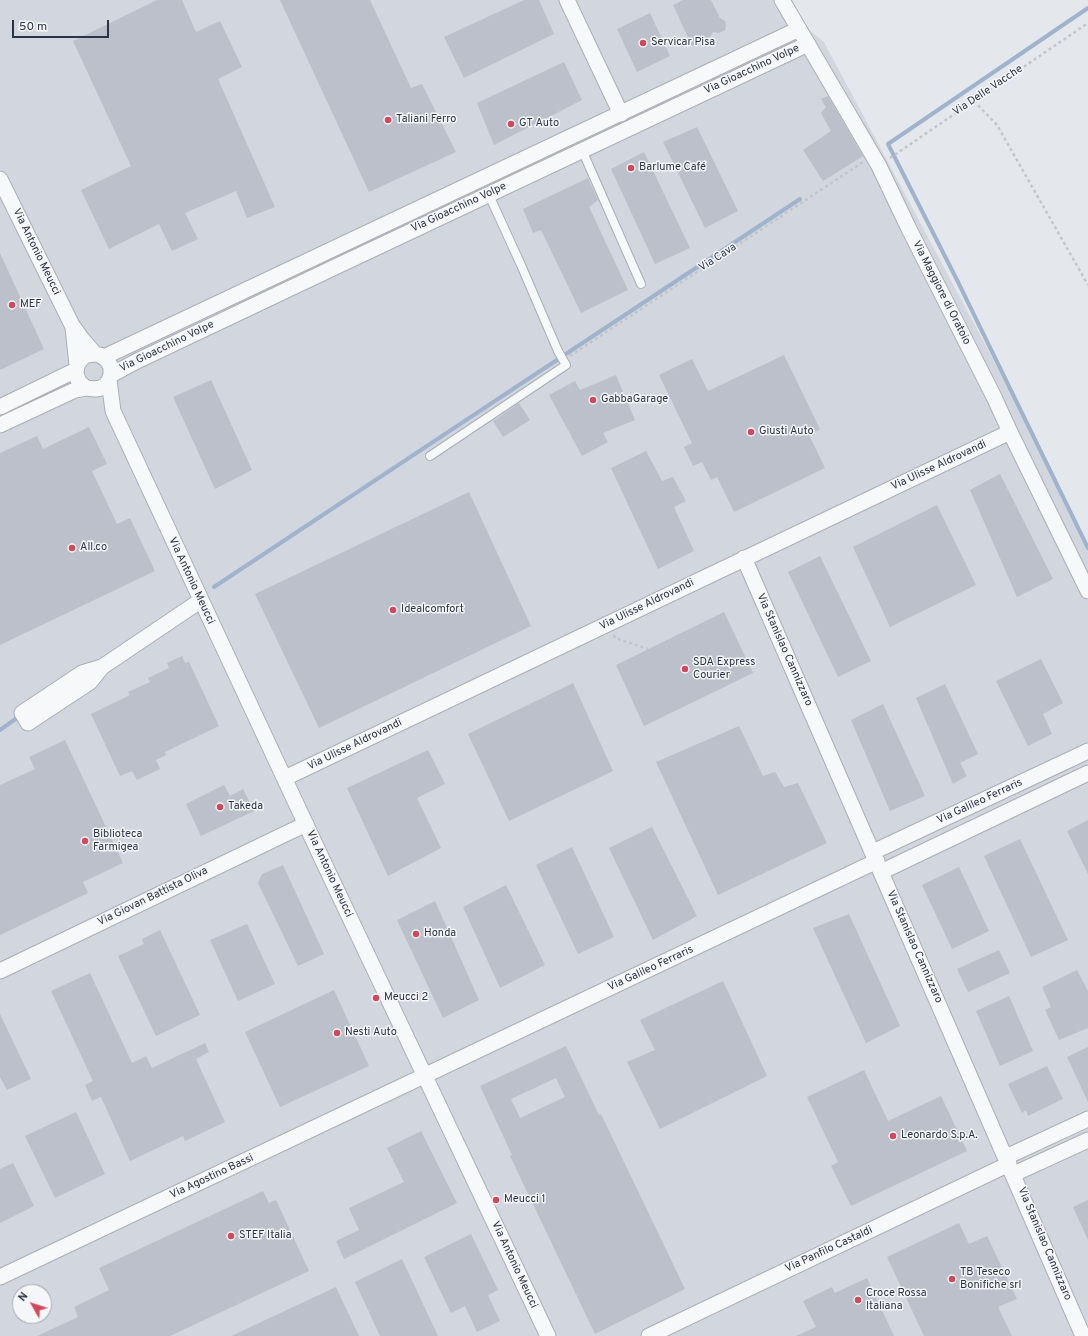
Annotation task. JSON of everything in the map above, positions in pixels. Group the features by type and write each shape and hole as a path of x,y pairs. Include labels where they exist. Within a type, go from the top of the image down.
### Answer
{"street":[{"path":"567,0 621,114"},
{"name":"Via Maggiore di Oratoio","path":"782,0 873,156 994,397 1088,591"},
{"name":"Via Gioacchino Volpe","path":"100,355 621,114 799,29"},
{"name":"Via Gioacchino Volpe","path":"110,377 137,361 808,44"},
{"name":"Via Antonio Meucci","path":"0,179 72,325 82,339 111,367 110,377 113,411 200,601 425,1076 542,1334"},
{"name":"Via Antonio Meucci","path":"72,325 77,378 79,382 88,388 113,411"},
{"path":"0,407 77,367 83,357 91,354 100,355"},
{"path":"0,425 75,390 88,388 95,390 101,388 106,385 110,377"},
{"name":"Via Ulisse Aldrovandi","path":"284,778 1010,432"},
{"name":"Via Stanislao Cannizzaro","path":"744,558 1010,1165 1083,1336"},
{"path":"102,667 90,682 28,723 22,713 82,673 102,667 200,601"},
{"name":"Via Galileo Ferraris","path":"425,1076 877,862 1088,751"},
{"name":"Via Galileo Ferraris","path":"877,862 1088,773"},
{"name":"Via Giovan Battista Oliva","path":"0,971 306,824"},
{"name":"Via Agostino Bassi","path":"0,1277 425,1076"},
{"name":"Via Panfilo Castaldi","path":"649,1336 1010,1165 1088,1119"},
{"name":"Via Panfilo Castaldi","path":"1010,1165 1088,1140"}],"lane":[{"path":"582,150 641,284"},
{"path":"430,456 566,366 489,195"}],"path":[{"name":"Via Delle Vacche","path":"889,159 1088,23"},
{"path":"974,101 997,125 1088,285"},
{"name":"Via Cava","path":"563,361 873,156"},
{"path":"616,638 648,649"}],"shaded area":[{"path":"0,0 776,0 781,8 824,42 1030,429 1088,547 1088,1336 0,1336"}],"building":[{"path":"157,0 182,0 196,32 220,21 242,67 218,79 275,207 247,218 236,191 185,213 198,239 172,251 159,224 109,249 81,190 131,166 73,41"},
{"name":"Taliani Ferro","path":"280,0 370,0 411,88 422,84 456,152 369,192"},
{"path":"524,0 539,0 554,34 464,78 444,37"},
{"path":"683,0 711,0 720,18 725,21 725,30 719,33 713,32 710,37 692,46 673,5"},
{"name":"Servicar Pisa","path":"650,13 670,56 637,72 617,29"},
{"name":"GT Auto","path":"564,62 582,100 494,145 477,103"},
{"path":"828,96 863,156 823,181 803,150 831,131 821,113 826,107 821,99"},
{"path":"697,127 738,211 705,228 663,142"},
{"path":"644,152 690,248 655,264 611,169"},
{"path":"588,178 598,200 589,207 628,290 581,313 541,230 533,233 523,209"},
{"name":"MEF","path":"0,253 44,349 0,370"},
{"name":"Giusti Auto","path":"784,355 820,429 809,435 825,468 734,512 717,477 711,480 702,462 693,466 684,447 692,443 659,375 692,359 708,391"},
{"path":"616,375 635,420 603,433 608,442 582,456 549,395 575,381 580,390"},
{"path":"211,380 252,470 215,489 173,397"},
{"path":"519,403 530,420 503,437 493,421"},
{"name":"All.co","path":"89,427 107,464 92,471 117,524 130,518 155,571 0,645 0,453 37,436 43,449"},
{"path":"646,451 662,481 673,477 686,501 674,507 694,551 658,569 611,468"},
{"path":"1000,474 1053,579 1017,597 970,490"},
{"name":"Idealcomfort","path":"469,492 531,626 319,728 255,594"},
{"path":"937,505 976,585 890,627 853,547"},
{"path":"820,556 871,661 838,677 788,572"},
{"name":"SDA Express Courier","path":"724,612 753,673 644,726 616,665"},
{"path":"182,656 185,663 189,662 219,726 165,752 166,755 156,760 160,769 137,780 132,771 120,776 91,714 130,695 128,692 150,682 148,678 169,668 167,663"},
{"path":"1041,659 1063,703 1043,714 1052,734 1028,746 996,681"},
{"path":"573,683 613,771 509,821 468,734"},
{"path":"945,684 978,754 960,763 967,776 953,784 916,698"},
{"path":"883,704 925,796 890,811 851,720"},
{"path":"739,726 763,776 775,772 784,787 798,783 827,843 718,895 656,762"},
{"path":"65,740 123,863 83,882 88,893 0,935 0,785 35,769 29,757"},
{"path":"428,750 445,784 417,798 441,848 388,876 347,788"},
{"name":"Takeda","path":"224,785 230,796 243,789 254,811 201,836 186,804"},
{"path":"1088,820 1088,874 1067,831"},
{"path":"652,827 697,916 653,940 609,848"},
{"path":"1020,839 1068,940 1031,957 984,856"},
{"path":"572,847 614,937 578,954 536,865"},
{"path":"283,865 324,954 298,966 258,883 262,874"},
{"path":"959,867 989,931 952,949 922,885"},
{"path":"506,885 545,965 500,988 463,907"},
{"path":"435,901 479,1000 443,1018 397,920"},
{"path":"849,914 900,1026 866,1043 813,928"},
{"path":"247,924 275,984 238,1001 210,940"},
{"path":"160,930 200,1015 156,1036 118,956 144,944 142,939"},
{"path":"999,950 1010,973 968,992 957,969"},
{"path":"1077,970 1088,991 1088,1028 1059,1040 1045,1010 1051,1007 1042,987"},
{"path":"90,973 132,1063 146,1056 152,1068 205,1043 209,1052 196,1059 225,1122 185,1141 183,1136 130,1161 101,1097 92,1101 85,1085 93,1081 51,991"},
{"path":"723,981 767,1076 660,1129 627,1062 655,1050 640,1020"},
{"path":"334,990 369,1066 280,1107 245,1032"},
{"path":"1009,996 1033,1051 1000,1066 976,1011"},
{"path":"0,1014 31,1079 7,1090 0,1077"},
{"path":"566,1046 599,1115 601,1114 685,1289 595,1334 510,1156 512,1155 480,1086","holes":["556,1078 565,1097 520,1118 511,1099"]},
{"path":"1088,1047 1088,1102 1067,1057"},
{"path":"1047,1066 1063,1099 1028,1116 1026,1110 1022,1113 1008,1084"},
{"name":"Leonardo S.p.A.","path":"864,1070 888,1121 941,1096 967,1151 851,1206 831,1166 838,1162 807,1097"},
{"path":"76,1112 105,1174 55,1198 25,1136"},
{"path":"421,1131 457,1203 344,1259 336,1241 359,1230 349,1208 404,1182 387,1148"},
{"path":"13,1163 34,1206 0,1223 0,1169"},
{"name":"STEF Italia","path":"263,1191 269,1203 276,1200 309,1271 170,1336 37,1336 78,1317 74,1307 109,1290 99,1268"},
{"path":"1088,1200 1088,1240 1073,1207"},
{"name":"TB Teseco Bonifiche srl","path":"959,1223 969,1244 987,1236 1017,1299 998,1307 1012,1336 924,1336 887,1257"},
{"path":"471,1234 498,1290 488,1295 500,1321 477,1332 465,1306 451,1313 424,1257"},
{"path":"402,1259 438,1336 380,1336 355,1282"},
{"name":"Croce Rossa Italiana","path":"867,1278 894,1336 796,1336 816,1327 803,1301 832,1287 835,1293"},
{"path":"336,1287 359,1336 231,1336"}],"waterway":[{"path":"1088,8 888,144 958,282 1088,548"},
{"path":"214,587 800,199"},
{"path":"0,730 17,718"}],"place":[{"name":"Servicar Pisa","path":"643,43"},
{"name":"Taliani Ferro","path":"388,120"},
{"name":"GT Auto","path":"511,124"},
{"name":"Barlume Café","path":"631,168"},
{"name":"MEF","path":"12,305"},
{"name":"GabbaGarage","path":"593,400"},
{"name":"Giusti Auto","path":"751,432"},
{"name":"All.co","path":"72,548"},
{"name":"Idealcomfort","path":"393,610"},
{"name":"SDA Express Courier","path":"685,669"},
{"name":"Takeda","path":"220,807"},
{"name":"Biblioteca Farmigea","path":"85,841"},
{"name":"Honda","path":"416,934"},
{"name":"Meucci 2","path":"376,998"},
{"name":"Nesti Auto","path":"337,1033"},
{"name":"Leonardo S.p.A.","path":"893,1136"},
{"name":"Meucci 1","path":"496,1200"},
{"name":"STEF Italia","path":"231,1236"},
{"name":"TB Teseco Bonifiche srl","path":"952,1279"},
{"name":"Croce Rossa Italiana","path":"858,1300"}]}
